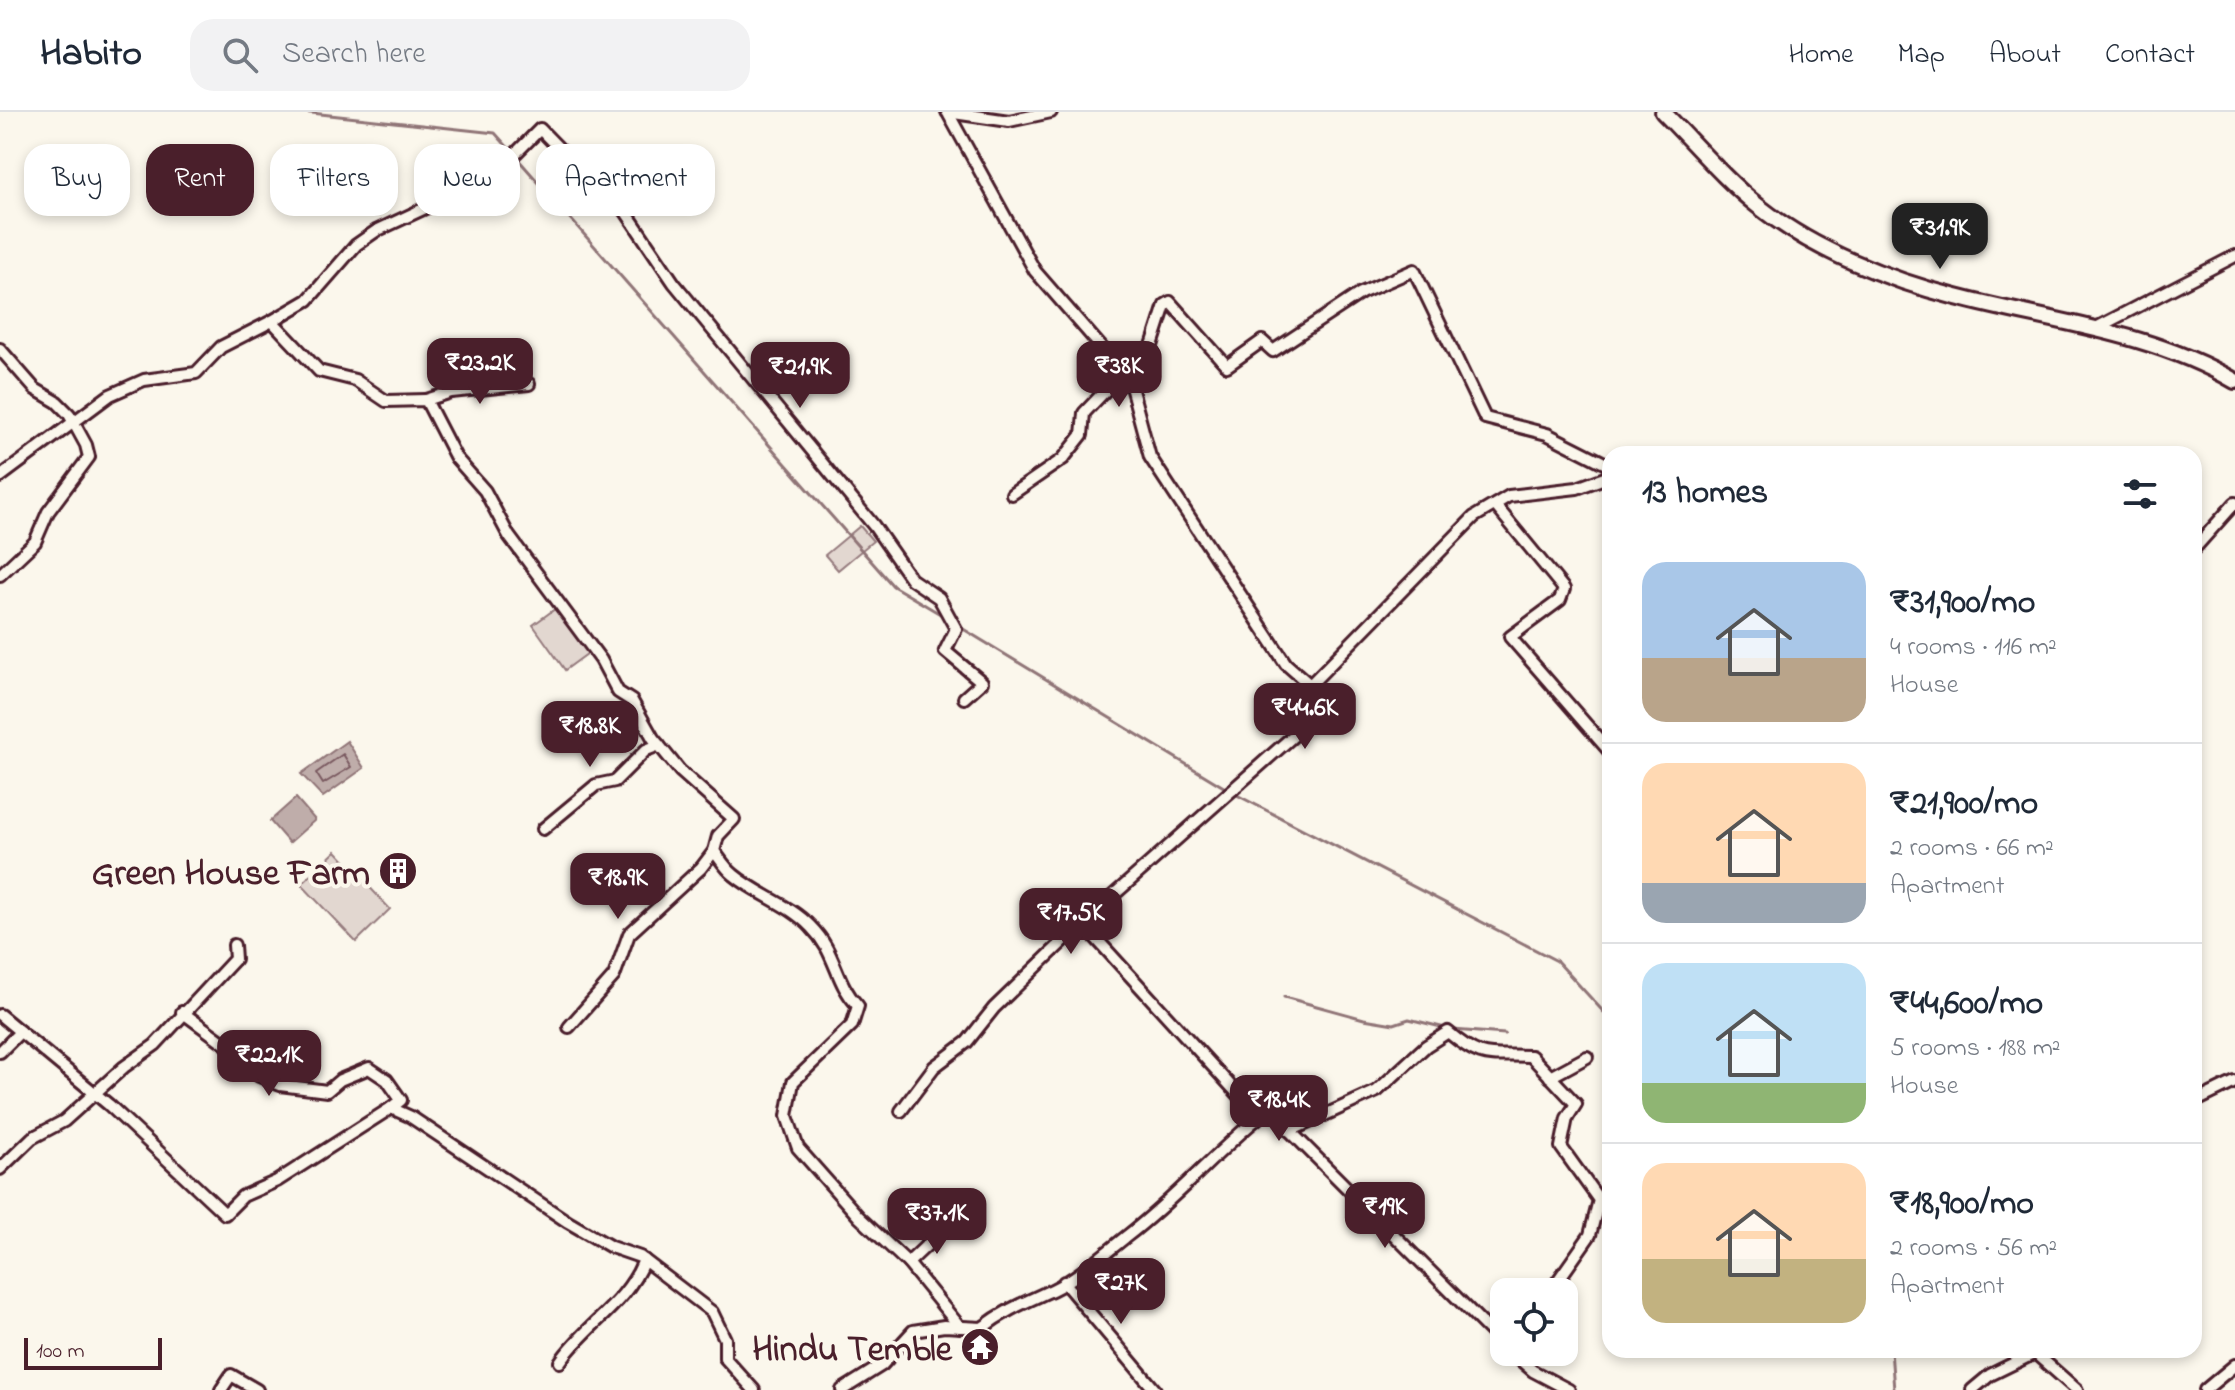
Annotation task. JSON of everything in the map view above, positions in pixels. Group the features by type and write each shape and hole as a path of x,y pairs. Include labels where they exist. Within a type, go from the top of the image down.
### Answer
{"main road":[{"path":"1663,112 1758,206 1842,257 1954,297 2138,337 2209,366 2235,381"}],"street":[{"path":"948,113 1009,121 1051,112"},
{"path":"901,1111 934,1067 967,1042 994,1008 1082,923 1138,870 1318,714 1310,685 1286,664 1150,457 1126,375 1035,271 948,113"},
{"path":"0,477 110,395 144,380 196,373 221,347 308,300 356,245 376,231 492,177 540,129 580,170 603,178 674,283 874,526 911,579 939,598 956,629 945,651 982,682 964,698"},
{"path":"2096,328 2235,256"},
{"path":"1012,494 1063,459 1082,435 1084,413 1150,352 1165,305 1170,302 1227,366 1262,341 1273,351 1361,293 1414,270 1485,418 1547,434 1602,462"},
{"path":"272,321 319,371 355,380 386,401 426,400 451,392 529,384"},
{"path":"0,349 35,389 57,402 73,421 89,457 48,512 35,542 0,575"},
{"path":"426,400 456,458 485,491 509,536 577,625 618,692 632,701 659,745 680,771 734,819 718,836 714,851 701,868 629,934 614,976 569,1027"},
{"path":"1310,685 1474,517 1509,496 1577,488 1602,479"},
{"path":"2202,540 2235,503"},
{"path":"1495,505 1564,589 1560,600 1510,637 1602,743"},
{"path":"543,829 596,785 615,781 646,750 659,745"},
{"path":"714,851 732,874 777,900 811,927 834,958 842,990 858,1006 852,1025 793,1082 787,1116 798,1148 859,1217 908,1263 960,1327"},
{"path":"1082,923 1259,1117"},
{"path":"0,1169 32,1138 64,1121 155,1045 182,1012 235,959 234,945"},
{"path":"0,1015 94,1093 225,1214 243,1196 277,1181 401,1100 387,1080 369,1068 340,1080 327,1091 280,1085 259,1076 235,1051 182,1012"},
{"path":"0,1052 20,1032"},
{"path":"1290,1131 1377,1091 1426,1046 1448,1032 1468,1049 1491,1058 1531,1056 1576,1104 1567,1118 1561,1147 1599,1200 1590,1235 1560,1278"},
{"path":"1550,1077 1587,1057"},
{"path":"2202,1098 2235,1082"},
{"path":"391,1108 504,1177 568,1222 611,1247 644,1260 712,1312 725,1339 725,1358 754,1390"},
{"path":"842,1390 882,1365 913,1331 982,1328 1008,1308 1064,1282 1184,1190 1270,1108 1490,1331"},
{"path":"908,1263 945,1228"},
{"path":"560,1362 570,1347 619,1304 644,1260"},
{"path":"1064,1282 1155,1390"},
{"path":"1972,1390 1990,1375 2025,1358"},
{"path":"2041,1358 2077,1390"},
{"path":"2205,1390 2235,1365"},
{"path":"1527,1366 1569,1390"},
{"path":"221,1390 231,1375 257,1390"}],"shaded area":[{"path":"860,526 873,541 838,570 825,555"},
{"path":"559,606 591,651 565,670 533,625"},
{"path":"336,851 390,909 356,942 301,884"}],"water":[{"path":"347,741 364,768 323,797 301,774"},
{"path":"296,798 315,820 289,843 270,821"}],"waterway":[{"path":"302,112 495,133 505,144"},
{"path":"520,161 893,586 947,618"},
{"path":"960,627 1227,789"},
{"path":"1233,793 1557,961 1602,1010"},
{"path":"1284,997 1364,1019 1394,1024 1409,1019 1445,1028"},
{"path":"1453,1030 1505,1034"},
{"path":"1892,1358 1894,1390"}],"place":[{"name":"Green House Farm","path":"398,871"},
{"name":"Hindu Temble","path":"980,1347"}]}
